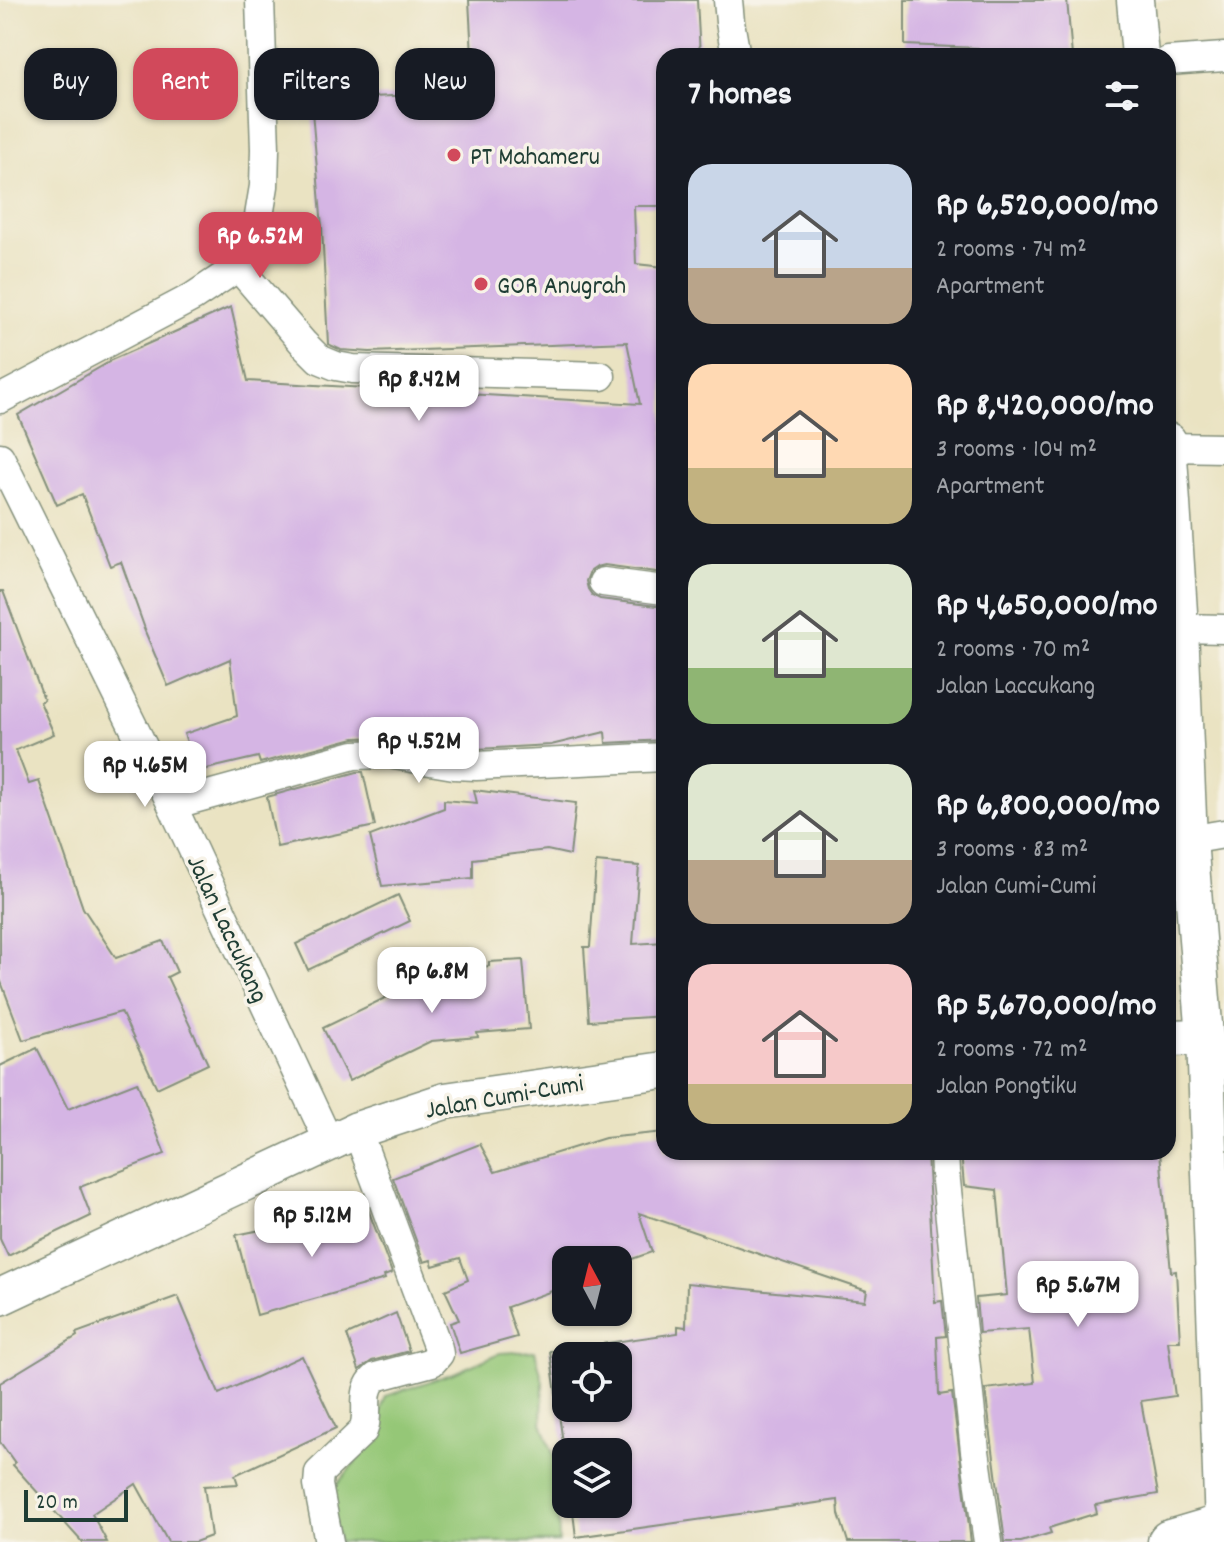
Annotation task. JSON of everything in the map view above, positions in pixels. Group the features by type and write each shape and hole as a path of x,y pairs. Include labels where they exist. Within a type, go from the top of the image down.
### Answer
{"highway":[{"path":"1170,1542 1224,1526"}],"street":[{"path":"0,399 193,297 238,267 252,241 264,186 260,0"},
{"path":"728,0 735,48"},
{"path":"1135,0 1139,48"},
{"path":"1176,60 1224,57"},
{"path":"238,267 304,344 319,359 336,366 601,376"},
{"path":"1176,445 1224,448"},
{"name":"Jalan Laccukang","path":"0,457 172,805 343,1136 439,1354 432,1362 376,1377 369,1383 366,1390 368,1415 363,1431 319,1473 318,1485 329,1542"},
{"path":"1176,567 1180,628 1207,837 1215,1036 1224,1526"},
{"path":"603,582 656,589"},
{"path":"1180,628 1224,629"},
{"path":"172,805 354,755 388,754 476,766 656,757"},
{"path":"1176,1038 1215,1036"},
{"name":"Jalan Cumi-Cumi","path":"0,1297 343,1136 445,1101 656,1071"},
{"path":"944,1160 975,1451 988,1542"}],"green space":[{"path":"535,1351 543,1382 542,1423 552,1451 552,1518 558,1518 559,1542 339,1542 329,1494 367,1448 386,1396 454,1373 500,1353"}],"building":[{"path":"469,0 697,0 700,48 656,48 656,206 634,206 636,264 656,266 656,572 604,565 590,571 586,581 592,595 600,599 656,606 656,740 606,743 605,732 551,745 467,749 465,739 354,738 260,763 258,757 198,771 184,734 237,716 230,659 168,686 121,562 110,566 82,494 57,505 18,415 109,361 231,307 248,381 640,404 627,342 370,352 341,350 328,344 313,120 379,120 379,97 395,96 395,120 495,120 495,48 472,48"},
{"path":"905,0 1067,0 1071,48 905,45"},
{"path":"0,591 3,591 44,700 40,702 54,734 16,750 29,784 39,781 83,908 116,958 163,941 177,972 167,977 208,1064 157,1088 121,1012 23,1040 0,979"},
{"path":"363,772 375,826 277,847 267,797"},
{"path":"474,790 576,803 570,855 547,850 473,859 473,878 382,886 370,836 444,808 444,800 477,803"},
{"path":"596,862 639,866 633,944 656,943 656,1017 589,1021 584,947 590,947"},
{"path":"398,895 410,921 308,970 296,944"},
{"path":"523,960 529,1029 431,1041 349,1081 323,1028 418,982 413,974"},
{"path":"37,1048 68,1109 137,1082 165,1154 80,1187 91,1216 8,1256 0,1239 0,1066"},
{"path":"656,1133 656,1160 927,1160 935,1302 942,1301 946,1336 937,1337 939,1395 952,1393 971,1542 848,1542 838,1500 576,1537 574,1518 632,1518 632,1438 562,1438 560,1422 632,1422 632,1342 614,1342 678,1333 678,1326 686,1327 687,1283 865,1301 867,1291 639,1213 652,1252 632,1259 632,1246 552,1246 552,1291 507,1307 517,1337 460,1353 450,1323 459,1320 445,1290 468,1280 460,1258 433,1266 431,1260 424,1262 393,1178 480,1144 495,1172 605,1138"},
{"path":"962,1160 1161,1160 1171,1272 1176,1271 1180,1341 1168,1341 1175,1396 1141,1401 1158,1494 1095,1505 1097,1513 1049,1528 1051,1533 1021,1542 1005,1542 985,1389 1035,1383 1029,1329 979,1333 976,1298 1007,1295 997,1190 964,1186"},
{"path":"366,1204 392,1273 384,1276 385,1279 257,1315 236,1235 325,1217"},
{"path":"178,1296 219,1394 302,1356 336,1428 235,1475 238,1484 204,1486 211,1536 195,1542 168,1542 136,1484 92,1514 107,1542 82,1542 13,1465 15,1463 0,1442 0,1383 77,1336 76,1333"},
{"path":"396,1313 409,1351 372,1361 359,1370 347,1335"}],"place":[{"name":"PT Mahameru","path":"454,155"},
{"name":"GOR Anugrah","path":"481,284"}]}
